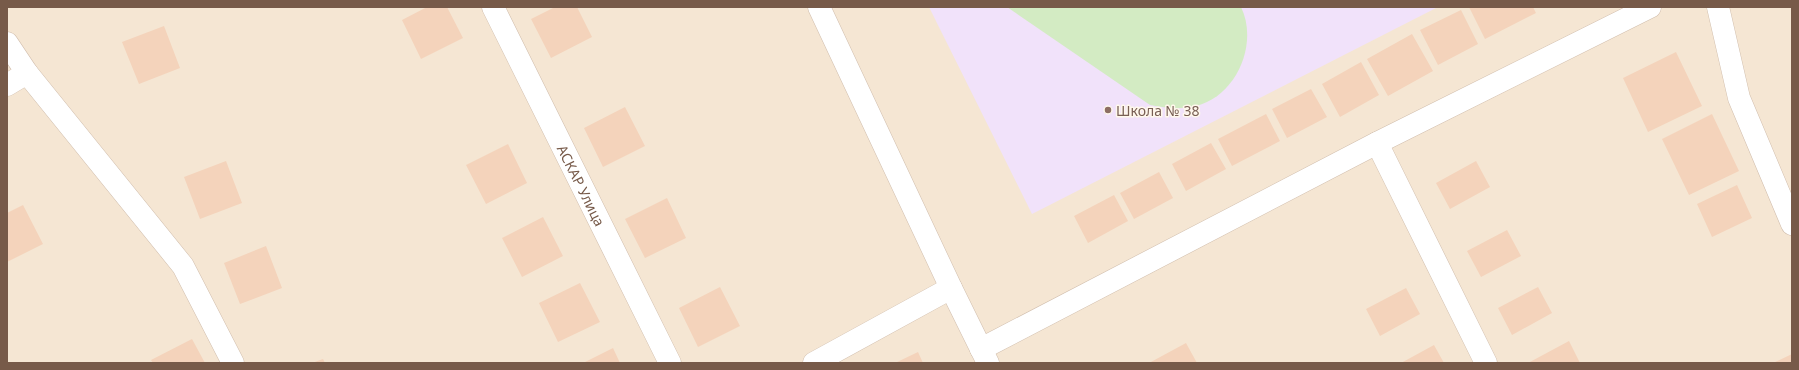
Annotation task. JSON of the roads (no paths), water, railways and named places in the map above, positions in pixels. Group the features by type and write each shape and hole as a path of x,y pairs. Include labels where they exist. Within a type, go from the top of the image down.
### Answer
{"street":[{"name":"АСКАР Улица","path":"493,7 670,363"},
{"path":"819,7 951,288 985,356 1377,143 1650,7"},
{"path":"1718,7 1739,98 1792,224"},
{"path":"7,43 27,73 183,266 233,363"},
{"path":"7,86 27,73"},
{"path":"1377,143 1486,363"},
{"path":"814,363 951,288"}],"place":[{"name":"Школа № 38","path":"1108,110"}]}
